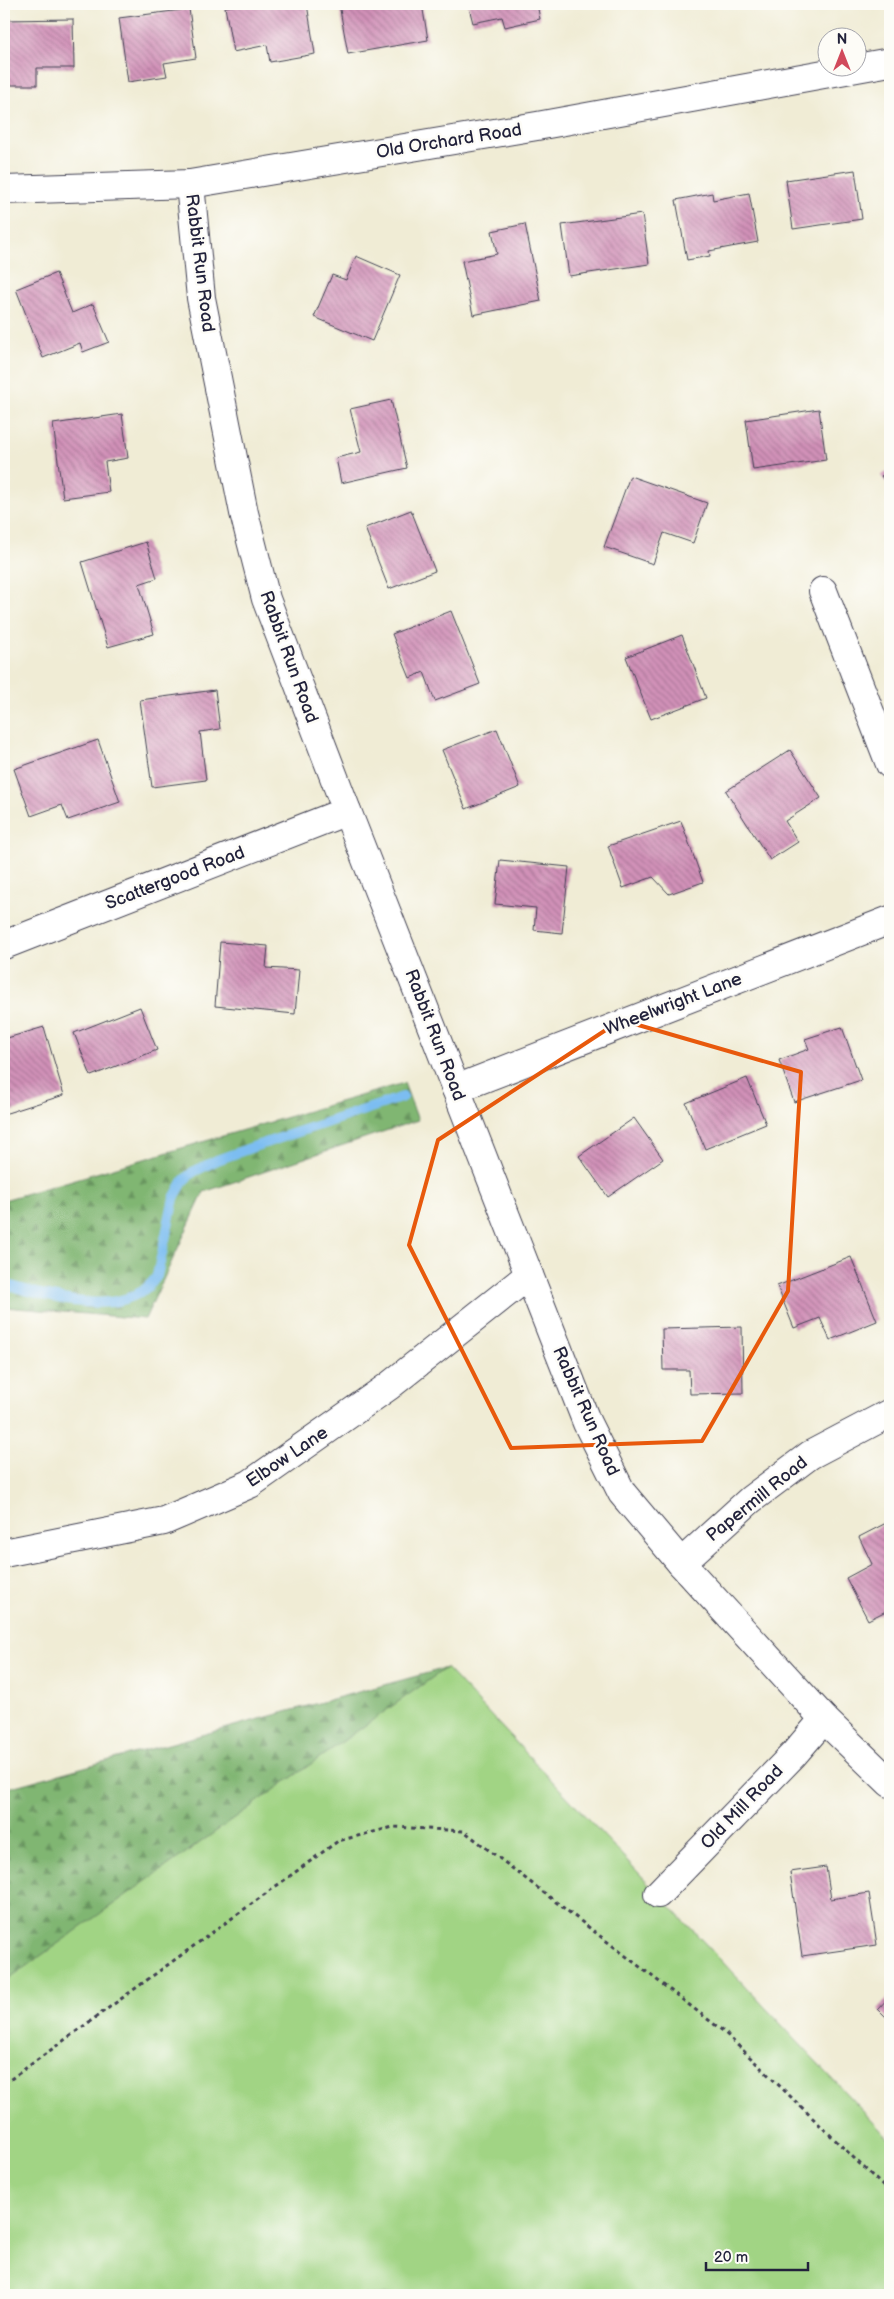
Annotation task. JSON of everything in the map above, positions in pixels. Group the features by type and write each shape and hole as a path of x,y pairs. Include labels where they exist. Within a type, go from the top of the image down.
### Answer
{"street":[{"name":"Old Orchard Road","path":"4,190 190,184 537,126 890,62"},
{"name":"Rabbit Run Road","path":"190,184 201,298 244,513 266,599 346,811 587,1423 622,1493 681,1563 824,1719 890,1783"},
{"path":"822,591 890,764"},
{"name":"Scattergood Road","path":"4,945 346,811"},
{"name":"Wheelwright Lane","path":"456,1089 890,920"},
{"name":"Elbow Lane","path":"4,1554 164,1521 250,1484 389,1386 529,1274"},
{"name":"Papermill Road","path":"681,1563 750,1500 810,1455 890,1413"},
{"name":"Old Mill Road","path":"658,1894 794,1754 824,1719"}],"path":[{"path":"4,2084 338,1841 393,1827 464,1831 723,2031 890,2193"}],"highlighted area":[{"path":"621,1020 801,1072 788,1291 702,1441 511,1448 409,1245 438,1140"}],"green space":[{"path":"404,1083 418,1120 204,1192 145,1319 4,1307 4,1200"},
{"path":"446,1668 4,1982 4,1789"},
{"path":"446,1668 890,2140 890,2295 4,2295 4,1982"}],"building":[{"path":"243,4 307,4 315,54 270,62 267,45 233,52 225,7"},
{"path":"339,4 422,4 428,40 348,54"},
{"path":"468,4 537,4 540,19 505,27 502,17 473,23"},
{"path":"189,9 196,58 164,63 167,76 128,82 119,18"},
{"path":"73,19 74,68 37,68 37,85 4,85 4,20"},
{"path":"855,170 862,219 793,229 786,180"},
{"path":"712,193 713,200 749,193 758,242 709,251 710,256 687,260 676,200"},
{"path":"642,214 649,264 569,276 562,225"},
{"path":"525,224 541,301 473,315 462,261 497,254 492,231"},
{"path":"356,256 400,275 372,341 314,317 332,275 346,280"},
{"path":"56,273 72,313 93,304 109,342 83,352 80,343 43,358 16,289"},
{"path":"391,400 407,468 341,483 336,458 361,452 350,409"},
{"path":"819,409 826,460 753,470 746,420"},
{"path":"122,414 128,458 105,462 109,492 63,498 53,424"},
{"path":"890,469 890,487 881,476"},
{"path":"630,476 707,503 693,543 664,533 653,564 604,547"},
{"path":"411,510 435,571 389,589 365,528"},
{"path":"146,542 157,578 139,584 154,634 108,647 82,562"},
{"path":"451,611 480,684 435,701 424,672 410,678 392,634"},
{"path":"682,635 706,698 651,719 626,657"},
{"path":"215,690 220,729 200,732 206,780 152,787 140,700"},
{"path":"497,729 520,787 466,809 442,750"},
{"path":"98,740 120,802 68,820 62,805 31,816 14,769"},
{"path":"790,750 821,798 785,821 798,842 770,860 726,791"},
{"path":"681,821 703,882 669,894 653,877 623,888 608,846"},
{"path":"500,860 569,867 562,933 534,930 536,908 495,904"},
{"path":"220,942 268,946 266,968 299,970 295,1014 215,1006"},
{"path":"140,1007 157,1050 91,1076 74,1033"},
{"path":"44,1027 64,1095 4,1114 4,1059 6,1058 4,1039"},
{"path":"842,1027 861,1080 794,1102 779,1060 809,1049 805,1039"},
{"path":"747,1078 766,1124 705,1149 686,1103"},
{"path":"634,1118 663,1159 608,1197 579,1156"},
{"path":"851,1257 877,1321 830,1340 820,1318 794,1328 777,1286"},
{"path":"742,1327 743,1393 690,1394 689,1370 663,1370 662,1329"},
{"path":"890,1521 890,1609 868,1620 846,1578 872,1564 859,1537"},
{"path":"826,1867 831,1899 869,1893 877,1945 802,1956 790,1872"},
{"path":"890,1996 890,2021 878,2009"}],"waterway":[{"path":"4,1284 63,1299 85,1302 106,1302 126,1299 143,1290 157,1276 174,1198 184,1180 193,1172 217,1160 253,1147 403,1097"}]}
